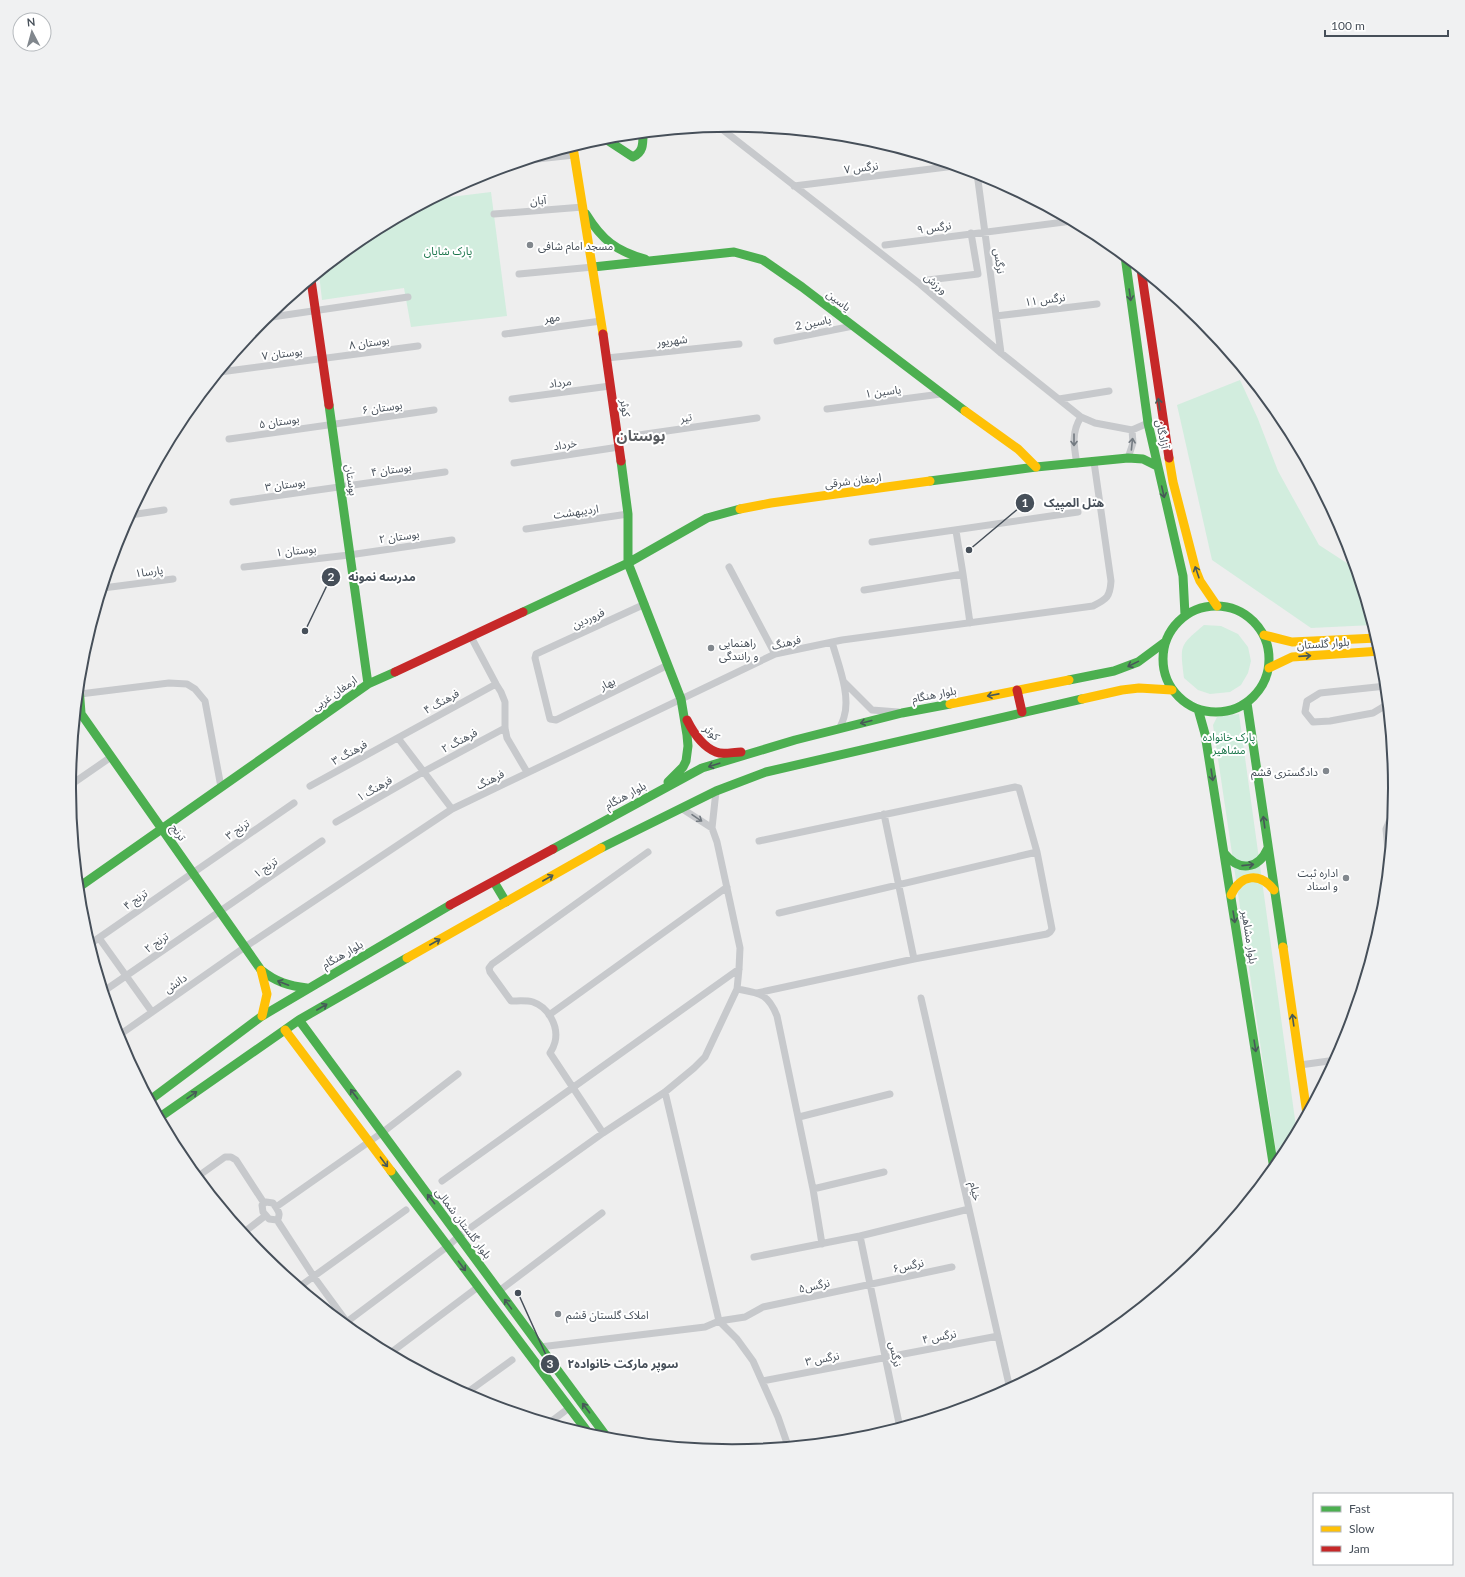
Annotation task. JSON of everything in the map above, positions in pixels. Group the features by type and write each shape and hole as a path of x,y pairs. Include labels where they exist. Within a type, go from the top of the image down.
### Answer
{"main road":[{"path":"613,144 633,157 639,154 643,139"},
{"name":"کوثر","path":"573,152 607,358 628,514 628,563 681,699 684,713 688,746 686,761 683,767 661,789"},
{"path":"583,207 594,227 610,246 631,256 652,261"},
{"name":"یاسین","path":"592,267 734,252 763,260 802,287 941,394 1018,449 1036,467"},
{"name":"آزادگان","path":"1126,264 1148,423 1183,576 1185,615"},
{"name":"آزادگان","path":"1142,276 1160,408 1173,482 1196,571 1200,581 1217,606"},
{"name":"بوستان","path":"312,285 368,684"},
{"name":"ارمغان شرقی","path":"628,563 707,518 735,510 770,503 1036,467 1128,458 1143,459 1157,466"},
{"name":"ارمغان غربی","path":"84,884 368,684 470,635 628,563"},
{"path":"1217,606 1233,608 1254,622 1264,635 1269,651 1269,668 1267,676 1259,691 1247,703 1232,710 1211,712 1198,709 1184,702 1172,690 1164,675 1162,654 1165,642 1173,627 1185,615 1200,608 1217,606"},
{"name":"بلوار گلستان","path":"1264,635 1292,642 1371,638"},
{"name":"بلوار هنگام","path":"154,1097 262,1016 307,988 494,882 661,789 702,768 759,750 839,728 902,713 1114,671 1138,662 1165,642"},
{"name":"بلوار گلستان","path":"1269,668 1292,657 1374,651"},
{"path":"163,1115 299,1020 601,848 716,791 766,772 1022,712 1122,690 1139,688 1172,690"},
{"path":"1016,690 1022,712"},
{"path":"1247,703 1306,1107"},
{"name":"بلوار مشاهیر","path":"1198,709 1205,734 1273,1161"},
{"name":"ترنج","path":"81,713 262,970"},
{"name":"کوثر","path":"684,713 696,736 717,752 730,753 759,750"},
{"path":"1224,853 1234,864 1248,866 1261,860 1268,848"},
{"path":"1231,895 1238,883 1251,878 1264,880 1274,890"},
{"path":"494,882 506,902"},
{"path":"262,970 270,978 284,985 307,988"},
{"path":"262,970 267,994 262,1016"},
{"name":"بلوار گلستان شمالی","path":"299,1020 603,1432"},
{"path":"285,1030 584,1428"},
{"path":"303,1054 302,1050 307,1043 315,1042"},
{"path":"539,1368 550,1360"}],"street":[{"name":"ورزش","path":"728,132 794,186 920,284 1001,353 1080,417 1095,424 1132,430"},
{"name":"نرگس ۷","path":"794,186 945,167"},
{"name":"نرگس","path":"978,180 1001,353"},
{"name":"آبان","path":"494,214 583,207"},
{"name":"نرگس ۹","path":"885,245 1064,222"},
{"path":"928,280 978,274 972,233"},
{"path":"519,274 592,267"},
{"path":"276,317 316,312 408,297"},
{"name":"نرگس ۱۱","path":"996,316 1097,304"},
{"name":"مهر","path":"505,334 601,321"},
{"name":"یاسین 2","path":"778,341 853,326"},
{"name":"شهریور","path":"607,358 739,344"},
{"name":"بوستان ۸","path":"323,359 418,346"},
{"name":"بوستان ۷","path":"227,371 323,359"},
{"name":"مرداد","path":"512,399 610,386"},
{"path":"1059,399 1109,391"},
{"name":"یاسین ۱","path":"827,409 941,394"},
{"name":"بوستان ۶","path":"332,425 434,410"},
{"path":"1077,464 1073,440 1080,417"},
{"name":"تیر","path":"618,442 757,418"},
{"path":"1128,458 1133,443 1132,430 1148,423"},
{"name":"بوستان ۵","path":"228,439 332,425"},
{"name":"خرداد","path":"514,463 618,442"},
{"name":"فرهنگ","path":"245,947 452,809 775,654 874,635 970,624 1093,606 1106,599 1110,591 1111,581 1094,462"},
{"name":"بوستان ۴","path":"341,488 445,472"},
{"name":"بوستان ۳","path":"233,502 341,488"},
{"path":"137,514 164,510"},
{"path":"872,542 956,531 1078,512"},
{"name":"اردیبهشت","path":"526,529 628,514"},
{"path":"956,531 970,624"},
{"name":"بوستان ۲","path":"349,555 452,540"},
{"name":"بوستان ۱","path":"244,567 349,555"},
{"path":"729,567 775,654"},
{"path":"864,590 963,574"},
{"name":"پارسا۱","path":"108,587 174,579"},
{"name":"فروردین","path":"556,720 550,720 535,658 536,654 645,604"},
{"path":"470,635 501,692 505,702 505,728 507,738 527,772"},
{"path":"832,642 844,682 846,703 845,717 839,728"},
{"name":"بهار","path":"556,720 668,665"},
{"path":"844,682 872,710 902,713"},
{"path":"84,690 169,683 186,684 195,689 205,701 221,787"},
{"name":"فرهنگ ۴","path":"398,738 496,684"},
{"path":"1380,687 1320,694 1307,701 1305,712 1313,722 1330,721 1373,713 1383,707"},
{"name":"فرهنگ ۲","path":"423,772 505,728"},
{"path":"398,738 452,809"},
{"name":"فرهنگ ۳","path":"310,786 398,738"},
{"path":"76,781 111,757"},
{"name":"فرهنگ ۱","path":"336,822 423,772"},
{"path":"757,993 1050,932 1052,929 1037,852 1019,788 1015,786 759,841"},
{"path":"349,1321 448,1246 459,1236 603,1133 665,1092 694,1068 704,1057 737,989 740,948 717,842 712,828 716,791"},
{"name":"ترنج ۳","path":"193,873 294,803"},
{"path":"681,808 712,828"},
{"path":"884,814 914,960"},
{"path":"1387,840 1386,829 1388,824"},
{"name":"ترنج ۱","path":"220,911 322,841"},
{"path":"603,1133 550,1053 555,1043 556,1031 549,1015 540,1005 531,1001 511,1001 490,972 489,968 492,964 648,852"},
{"path":"779,913 1037,852"},
{"name":"ترنج ۴","path":"94,941 193,873"},
{"path":"549,1015 727,888"},
{"name":"ترنج ۲","path":"107,989 220,911"},
{"path":"99,938 152,1012"},
{"name":"دانش","path":"123,1032 245,947"},
{"path":"442,1182 739,969"},
{"path":"737,989 757,993 770,1000 777,1016 814,1189 822,1244"},
{"name":"خیام","path":"922,998 1009,1384"},
{"path":"1300,1066 1329,1061"},
{"path":"276,1207 383,1132 458,1074"},
{"path":"665,1092 718,1321 737,1339 754,1361 778,1417 787,1443"},
{"path":"799,1117 890,1094"},
{"path":"202,1174 225,1158 231,1156 236,1160 264,1203"},
{"path":"814,1189 884,1172"},
{"path":"264,1203 270,1202 276,1207 280,1215 277,1220"},
{"path":"264,1203 262,1209 265,1216 271,1221 277,1220"},
{"path":"754,1257 860,1236 969,1209"},
{"path":"303,1285 406,1210"},
{"path":"499,1291 602,1213"},
{"path":"247,1230 265,1216"},
{"path":"277,1220 339,1314"},
{"name":"نرگس","path":"860,1236 899,1424"},
{"name":"نرگس۶","path":"870,1284 952,1267"},
{"name":"نرگس۵","path":"540,1347 705,1327 718,1321 745,1317 763,1307 870,1284"},
{"path":"394,1350 478,1287"},
{"name":"نرگس ۴","path":"885,1357 998,1336"},
{"name":"نرگس ۳","path":"762,1381 885,1357"},
{"path":"470,1390 512,1360"},
{"path":"553,1420 569,1408"}],"green space":[{"name":"پارک شایان","path":"491,192 507,316 411,327 404,288 322,300 320,279 333,268 404,220 448,197"},
{"path":"1240,380 1258,419 1278,471 1319,545 1349,565 1368,625 1311,628 1212,560 1177,405"},
{"path":"1204,625 1221,626 1238,634 1248,647 1251,661 1248,673 1241,685 1230,692 1210,694 1198,690 1184,678 1182,659 1183,647 1186,642"},
{"name":"پارک خانواده مشاهیر","path":"1239,714 1296,1125 1277,1155 1213,725 1217,717"}],"traffic: fast":[{"path":"613,144 633,157 641,150 643,139"},
{"path":"586,214 604,238 618,248 645,259"},
{"path":"593,267 734,252 763,260 802,287 965,411"},
{"path":"1126,264 1148,423 1183,576 1185,615"},
{"path":"329,405 368,684"},
{"path":"930,481 1036,467 1128,458 1143,459 1157,466"},
{"path":"621,461 628,514 628,563 681,699 687,735 688,746 686,761 683,767 668,782"},
{"path":"523,612 628,563 707,518 740,509"},
{"path":"1216,606 1236,610 1254,621 1265,639 1269,659 1265,679 1254,697 1236,708 1216,712 1196,708 1178,697 1167,679 1163,659 1167,639 1178,621 1196,610 1216,606"},
{"path":"1069,680 1114,671 1138,662 1165,642"},
{"path":"84,884 368,684 395,672"},
{"path":"601,848 716,791 766,772 1082,699"},
{"path":"1247,703 1283,947"},
{"path":"553,849 702,768 795,740 902,713 950,704"},
{"path":"1198,709 1205,734 1273,1160"},
{"path":"81,713 261,970 272,978 283,983 307,988"},
{"path":"1224,853 1236,863 1242,866 1248,866 1259,861 1268,848"},
{"path":"494,882 506,902"},
{"path":"154,1097 262,1016 450,905"},
{"path":"163,1115 299,1020 407,958"},
{"path":"299,1020 603,1432"},
{"path":"391,1171 585,1428"}],"traffic: slow":[{"path":"574,152 603,334"},
{"path":"965,411 1018,449 1036,467"},
{"path":"1169,458 1173,482 1196,571 1200,581 1217,606"},
{"path":"740,509 771,503 930,481"},
{"path":"1264,635 1292,642 1371,638"},
{"path":"1269,668 1292,657 1374,651"},
{"path":"950,704 1069,680"},
{"path":"1082,699 1122,690 1139,688 1172,690"},
{"path":"407,958 601,848"},
{"path":"1231,895 1240,883 1245,879 1251,878 1263,880 1274,890"},
{"path":"1283,947 1306,1107"},
{"path":"261,970 267,994 262,1016"},
{"path":"285,1030 391,1171"}],"traffic: jam":[{"path":"1142,276 1169,458"},
{"path":"312,285 329,405"},
{"path":"603,334 621,461"},
{"path":"395,672 523,612"},
{"path":"1017,690 1022,712"},
{"path":"687,720 699,739 711,750 722,753 741,752"},
{"path":"450,905 553,849"}],"place":[{"name":"مسجد امام شافی","path":"530,245"},
{"name":"هتل المپیک","path":"969,550"},
{"name":"مدرسه نمونه","path":"305,631"},
{"name":"راهنمایی و رانندگی","path":"711,648"},
{"name":"دادگستری قشم","path":"1326,771"},
{"name":"اداره ثبت و اسناد","path":"1346,878"},
{"name":"سوپر ماركت خانواده٢","path":"518,1293"},
{"name":"املاک گلستان قشم","path":"558,1314"}],"district":[{"name":"بوستان","path":"641,435"}]}
